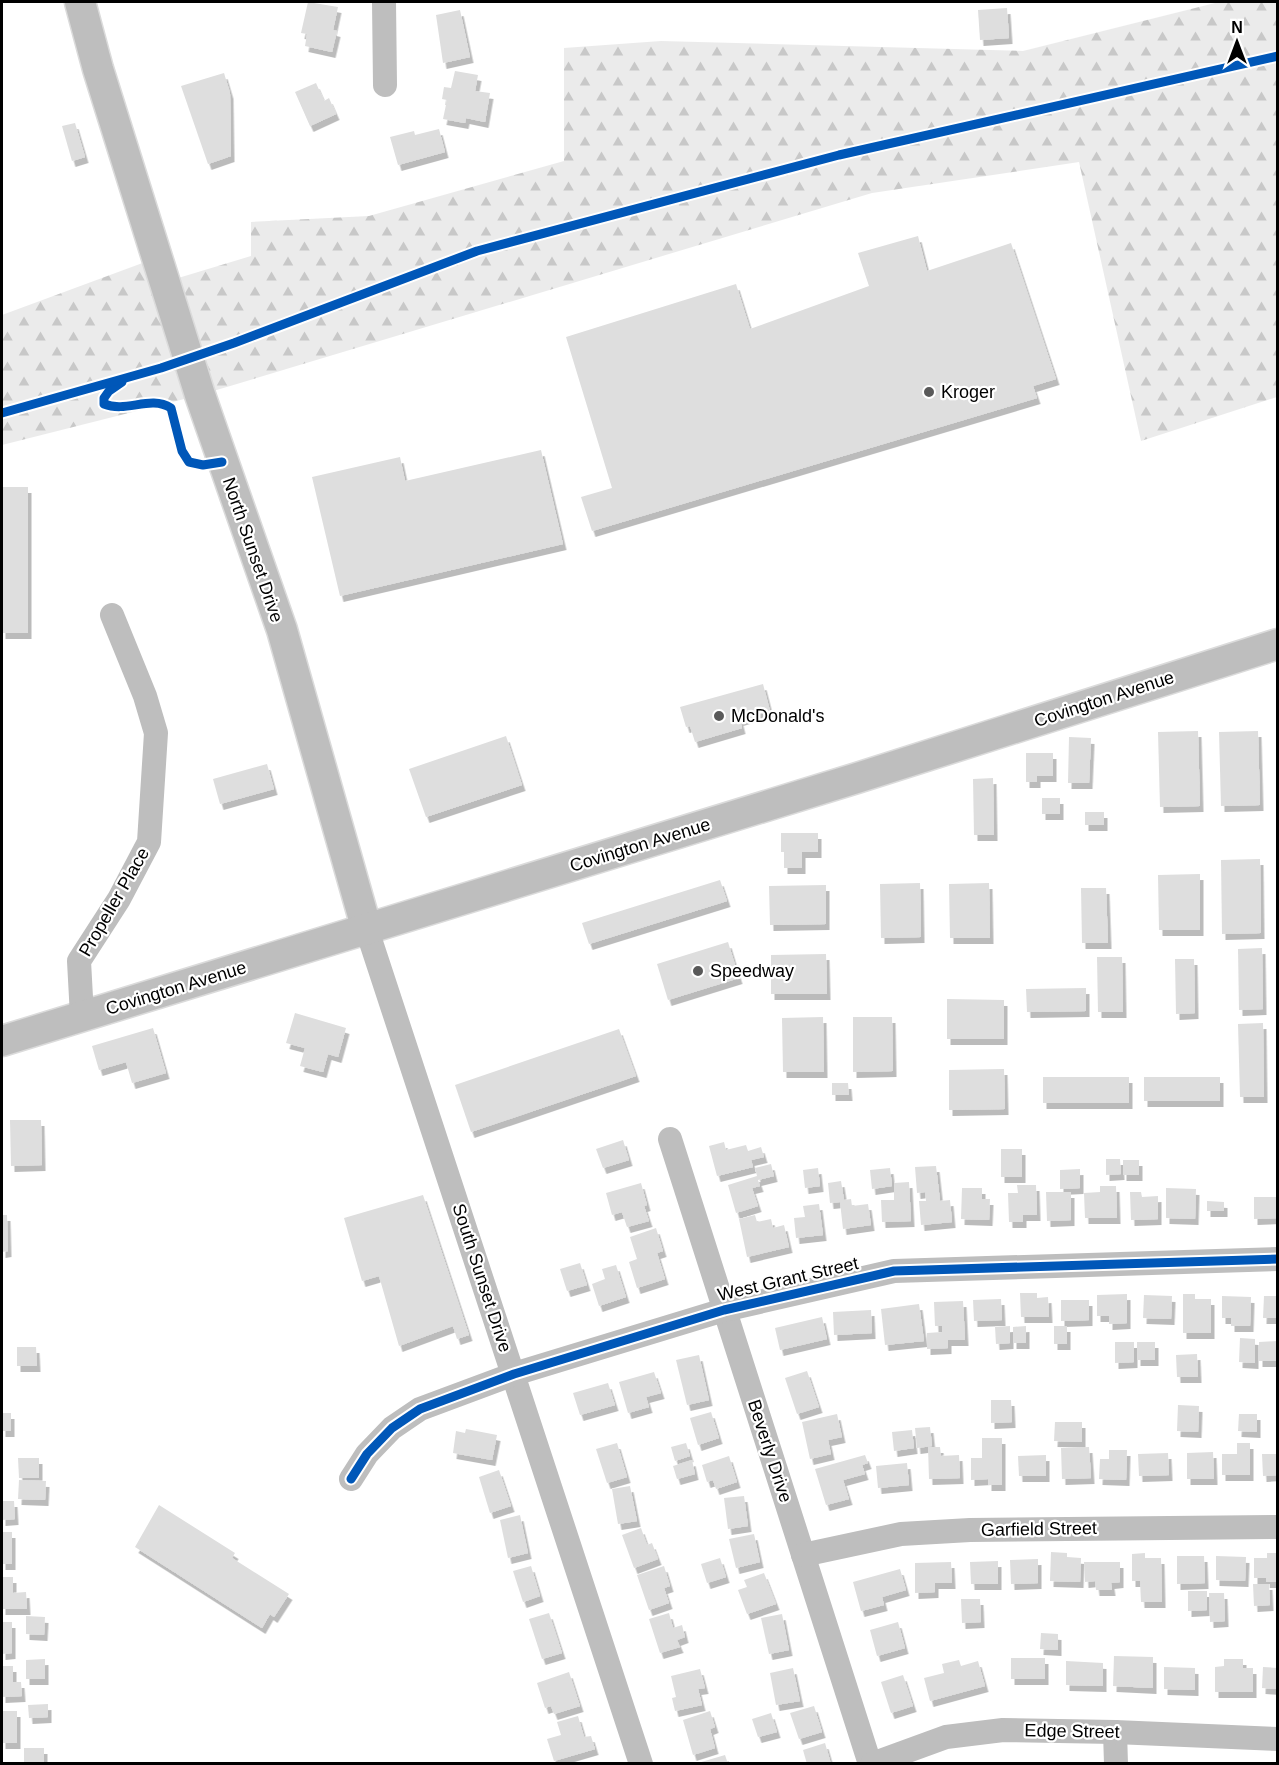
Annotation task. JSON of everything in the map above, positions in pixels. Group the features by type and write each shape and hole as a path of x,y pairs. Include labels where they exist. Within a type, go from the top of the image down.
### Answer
{"main road":[{"name":"North Sunset Drive","path":"80,2 156,258 200,395 282,630 367,930"},
{"name":"Covington Avenue","path":"2,1041 857,778 1278,644"}],"street":[{"path":"384,2 385,85"},
{"name":"Propeller Place","path":"82,1017 79,961 119,899 149,842 156,733 145,696 112,615"},
{"name":"South Sunset Drive","path":"367,930 641,1764"},
{"name":"Beverly Drive","path":"670,1139 871,1764"},
{"name":"West Grant Street","path":"351,1479 367,1454 392,1428 420,1409 514,1374 724,1310 894,1271 1278,1259"},
{"name":"Garfield Street","path":"803,1555 901,1534 970,1530 1278,1527"},
{"name":"Edge Street","path":"871,1764 946,1737 1004,1730 1278,1739"},
{"path":"1115,1732 1116,1764"}],"green space":[{"path":"1219,2 1277,2 1277,397 1141,441 1079,162 872,193 200,395 2,445 2,315 156,258 165,282 251,256 251,222 369,216 564,161 564,48 661,41 1023,51"}],"building":[{"path":"308,2 338,7 333,30 337,31 332,52 305,46 307,34 301,33"},
{"path":"1007,8 1009,38 980,40 978,10"},
{"path":"460,10 470,57 443,63 436,15"},
{"path":"455,71 478,75 475,91 490,93 485,122 466,118 465,123 443,119 447,100 442,99 444,87 451,88"},
{"path":"224,73 230,93 231,156 208,164 181,86"},
{"path":"316,83 324,101 329,98 336,114 310,126 295,92"},
{"path":"75,123 85,157 72,161 62,126"},
{"path":"439,129 445,152 398,165 390,137 414,131 415,135"},
{"path":"918,236 927,271 1011,243 1056,379 1033,386 1037,398 592,531 581,497 612,488 566,337 736,284 750,329 869,286 858,253"},
{"path":"541,450 563,544 340,596 312,477 400,457 405,481"},
{"path":"2,487 28,487 28,633 2,633"},
{"name":"McDonald's","path":"763,684 770,711 740,720 742,728 695,742 690,726 686,727 680,707"},
{"path":"1198,731 1200,806 1160,807 1158,732"},
{"path":"1258,731 1260,805 1221,806 1219,732"},
{"path":"506,736 522,785 426,817 409,769"},
{"path":"1069,737 1091,738 1089,783 1068,783"},
{"path":"1026,753 1053,753 1053,776 1037,776 1037,782 1026,782"},
{"path":"267,764 274,789 220,804 213,779"},
{"path":"993,778 994,835 974,835 973,779"},
{"path":"1042,798 1060,798 1060,814 1042,814"},
{"path":"1085,812 1104,812 1104,825 1085,825"},
{"path":"781,833 818,833 818,852 802,852 802,868 784,868"},
{"path":"1260,859 1261,933 1222,934 1221,860"},
{"path":"1200,874 1200,930 1159,930 1158,875"},
{"name":"Speedway","path":"720,880 727,901 589,944 582,923"},
{"path":"920,883 921,937 881,938 880,884"},
{"path":"989,883 990,938 950,938 949,884"},
{"path":"826,885 826,924 770,925 769,886"},
{"path":"1081,888 1106,888 1108,943 1082,943"},
{"name":"Speedway","path":"728,942 739,978 668,1000 657,964"},
{"path":"1262,948 1263,1009 1239,1010 1238,949"},
{"path":"826,954 827,994 771,994 771,955"},
{"path":"1097,957 1122,957 1123,1012 1098,1012"},
{"path":"1175,959 1194,959 1195,1013 1176,1014"},
{"path":"1086,988 1086,1011 1027,1012 1026,989"},
{"path":"947,999 1004,1000 1004,1039 947,1039"},
{"path":"295,1013 346,1028 338,1057 328,1054 323,1072 300,1066 305,1048 286,1043"},
{"path":"823,1017 824,1072 783,1072 782,1018"},
{"path":"853,1017 892,1017 893,1071 853,1072"},
{"path":"1263,1023 1264,1097 1240,1097 1238,1024"},
{"path":"153,1028 166,1073 132,1083 126,1062 99,1070 92,1046"},
{"path":"619,1029 636,1076 471,1132 455,1085"},
{"path":"1004,1069 1005,1109 949,1110 949,1070"},
{"path":"1043,1077 1129,1077 1129,1103 1043,1103"},
{"path":"1144,1077 1220,1077 1220,1101 1144,1101"},
{"path":"832,1083 848,1083 849,1095 832,1095"},
{"path":"10,1120 41,1120 42,1165 11,1166"},
{"path":"623,1140 629,1160 603,1168 596,1149"},
{"path":"724,1142 726,1150 746,1145 748,1151 761,1147 764,1157 751,1160 753,1167 717,1176 709,1146"},
{"path":"1001,1149 1022,1149 1022,1177 1001,1177"},
{"path":"1106,1159 1120,1159 1121,1174 1106,1175"},
{"path":"1123,1160 1139,1160 1139,1175 1123,1175"},
{"path":"771,1164 774,1176 758,1180 760,1186 752,1188 758,1206 736,1213 728,1185 757,1176 755,1168"},
{"path":"936,1166 940,1201 950,1200 952,1222 921,1225 919,1201 926,1201 925,1192 917,1193 915,1167"},
{"path":"818,1168 820,1186 805,1188 803,1170"},
{"path":"890,1168 892,1186 872,1189 870,1170"},
{"path":"1080,1169 1080,1188 1060,1189 1060,1170"},
{"path":"841,1181 844,1200 851,1199 852,1206 868,1204 871,1225 843,1229 840,1202 830,1203 828,1183"},
{"path":"909,1182 911,1221 882,1222 881,1200 894,1200 894,1183"},
{"path":"641,1183 647,1205 644,1206 649,1221 627,1227 622,1212 612,1215 606,1193"},
{"path":"1017,1185 1036,1185 1037,1215 1023,1215 1023,1222 1009,1222 1008,1193 1018,1193"},
{"path":"1100,1186 1116,1186 1117,1218 1085,1218 1084,1193 1100,1192"},
{"path":"962,1188 982,1188 982,1199 990,1199 989,1220 961,1219"},
{"path":"1166,1188 1196,1189 1195,1219 1166,1218"},
{"path":"1046,1192 1071,1192 1071,1220 1047,1221"},
{"path":"1130,1192 1141,1192 1142,1197 1158,1196 1158,1219 1131,1220"},
{"path":"423,1195 469,1335 457,1339 453,1326 399,1346 379,1276 362,1281 344,1218"},
{"path":"1254,1197 1278,1197 1278,1218 1254,1219"},
{"path":"1207,1201 1224,1202 1224,1211 1207,1211"},
{"path":"819,1204 823,1235 796,1238 794,1218 805,1217 803,1206"},
{"path":"2,1215 7,1215 8,1251 2,1252"},
{"path":"755,1215 757,1222 771,1219 773,1228 784,1225 789,1247 747,1257 739,1219"},
{"path":"656,1228 663,1251 657,1253 665,1279 637,1288 629,1262 637,1259 630,1237"},
{"path":"580,1263 587,1285 567,1291 560,1269"},
{"path":"616,1265 626,1297 599,1306 592,1284 605,1279 602,1269"},
{"path":"1020,1293 1037,1293 1037,1298 1048,1297 1049,1317 1021,1317"},
{"path":"1127,1294 1127,1323 1109,1324 1109,1316 1097,1316 1097,1295"},
{"path":"1183,1294 1195,1294 1195,1299 1211,1299 1211,1333 1183,1333"},
{"path":"1144,1295 1172,1296 1171,1319 1143,1318"},
{"path":"1222,1296 1251,1297 1250,1326 1231,1326 1231,1318 1222,1318"},
{"path":"1264,1296 1278,1296 1278,1318 1263,1318"},
{"path":"1001,1299 1002,1320 974,1321 973,1300"},
{"path":"1061,1300 1089,1300 1089,1320 1061,1321"},
{"path":"963,1301 965,1340 948,1340 948,1348 927,1349 927,1333 942,1332 942,1326 935,1326 934,1302"},
{"path":"919,1304 924,1341 885,1345 881,1309"},
{"path":"871,1310 872,1333 834,1335 833,1312"},
{"path":"822,1317 827,1339 780,1350 775,1328"},
{"path":"1010,1326 1010,1343 996,1344 995,1327"},
{"path":"1026,1326 1026,1343 1013,1343 1013,1327"},
{"path":"1054,1326 1067,1326 1067,1344 1054,1344"},
{"path":"1240,1338 1255,1339 1255,1363 1239,1362"},
{"path":"1278,1341 1278,1361 1259,1361 1259,1342"},
{"path":"1115,1342 1134,1342 1134,1362 1115,1363"},
{"path":"1137,1342 1155,1342 1155,1360 1137,1360"},
{"path":"17,1347 36,1347 37,1366 17,1366"},
{"path":"1197,1354 1198,1377 1177,1377 1176,1355"},
{"path":"699,1355 709,1400 687,1405 676,1360"},
{"path":"807,1371 819,1407 797,1414 785,1378"},
{"path":"654,1372 661,1393 646,1397 649,1407 628,1413 619,1382"},
{"path":"608,1383 615,1405 580,1415 573,1393"},
{"path":"991,1400 1011,1400 1012,1422 991,1423"},
{"path":"1178,1405 1199,1406 1198,1432 1177,1431"},
{"path":"711,1412 719,1438 698,1445 690,1418"},
{"path":"2,1413 11,1413 11,1431 2,1431"},
{"path":"837,1414 842,1437 828,1440 831,1454 810,1459 802,1422"},
{"path":"1239,1414 1257,1414 1257,1432 1238,1431"},
{"path":"1055,1422 1082,1422 1082,1442 1054,1441"},
{"path":"930,1427 932,1446 917,1448 915,1428"},
{"path":"466,1429 497,1435 492,1460 453,1453 456,1431 465,1433"},
{"path":"912,1430 914,1448 894,1451 892,1432"},
{"path":"982,1438 1002,1438 1002,1485 988,1485 988,1479 971,1480 971,1458 982,1458"},
{"path":"617,1443 627,1477 607,1483 596,1449"},
{"path":"686,1443 690,1456 675,1461 671,1447"},
{"path":"1237,1443 1250,1443 1250,1475 1222,1475 1222,1454 1237,1454"},
{"path":"928,1447 940,1447 941,1456 959,1455 960,1478 929,1479"},
{"path":"1089,1447 1091,1478 1062,1479 1061,1448"},
{"path":"1109,1450 1127,1450 1126,1480 1099,1479 1100,1459 1109,1459"},
{"path":"1213,1452 1214,1479 1187,1479 1187,1453"},
{"path":"1168,1453 1169,1475 1139,1476 1138,1454"},
{"path":"1262,1454 1278,1454 1278,1475 1263,1476"},
{"path":"865,1455 868,1463 862,1465 865,1474 843,1480 849,1499 826,1505 815,1469"},
{"path":"1046,1455 1046,1476 1019,1476 1018,1456"},
{"path":"729,1456 737,1482 716,1489 713,1480 707,1482 702,1465"},
{"path":"18,1458 39,1458 39,1478 19,1478"},
{"path":"692,1460 695,1474 677,1479 673,1466"},
{"path":"907,1463 909,1485 878,1488 876,1466"},
{"path":"499,1470 511,1506 490,1513 479,1477"},
{"path":"19,1480 46,1481 45,1500 18,1499"},
{"path":"630,1486 637,1521 618,1524 612,1489"},
{"path":"744,1496 748,1526 728,1529 724,1498"},
{"path":"2,1501 14,1501 15,1519 2,1520"},
{"path":"159,1505 235,1553 232,1558 289,1594 274,1617 270,1614 262,1628 135,1547"},
{"path":"520,1515 528,1553 508,1558 500,1520"},
{"path":"641,1528 647,1545 652,1543 658,1559 634,1568 622,1535"},
{"path":"2,1532 12,1532 12,1564 2,1564"},
{"path":"754,1534 760,1562 736,1568 729,1539"},
{"path":"1051,1552 1067,1553 1067,1557 1081,1558 1080,1582 1050,1581"},
{"path":"1145,1553 1145,1558 1161,1558 1162,1602 1141,1602 1140,1581 1132,1581 1132,1554"},
{"path":"1267,1553 1278,1553 1278,1582 1266,1582 1266,1578 1254,1578 1254,1558 1267,1558"},
{"path":"1177,1556 1204,1556 1205,1583 1177,1584"},
{"path":"1216,1556 1246,1557 1245,1581 1216,1580"},
{"path":"720,1558 726,1577 707,1583 701,1564"},
{"path":"1038,1559 1038,1583 1011,1584 1010,1560"},
{"path":"998,1561 998,1584 971,1584 970,1562"},
{"path":"951,1562 952,1583 935,1583 935,1592 915,1593 915,1563"},
{"path":"1084,1562 1120,1562 1120,1582 1111,1583 1112,1590 1096,1590 1095,1581 1085,1582"},
{"path":"531,1566 540,1596 523,1602 513,1571"},
{"path":"664,1566 670,1586 664,1588 669,1603 649,1610 637,1575"},
{"path":"900,1569 906,1590 882,1597 884,1605 861,1611 853,1582"},
{"path":"764,1573 776,1604 747,1614 738,1590 747,1587 744,1580"},
{"path":"2,1577 13,1577 13,1593 26,1592 27,1609 2,1609"},
{"path":"1253,1584 1269,1584 1270,1605 1254,1606"},
{"path":"1188,1591 1207,1591 1207,1610 1188,1611"},
{"path":"1209,1593 1224,1593 1225,1621 1210,1622"},
{"path":"961,1599 980,1599 981,1622 962,1623"},
{"path":"549,1613 562,1653 542,1659 529,1619"},
{"path":"669,1613 673,1628 682,1625 685,1637 677,1640 680,1647 660,1653 649,1619"},
{"path":"782,1614 789,1650 769,1654 761,1618"},
{"path":"26,1616 45,1617 44,1635 26,1634"},
{"path":"2,1622 12,1622 12,1653 2,1654"},
{"path":"898,1622 905,1648 877,1656 870,1630"},
{"path":"1041,1633 1058,1634 1058,1650 1040,1649"},
{"path":"1114,1656 1153,1657 1153,1688 1113,1686"},
{"path":"1011,1658 1045,1658 1045,1679 1011,1679"},
{"path":"45,1659 45,1679 26,1679 26,1660"},
{"path":"1224,1659 1243,1659 1243,1668 1253,1668 1253,1692 1215,1692 1215,1667 1224,1666"},
{"path":"959,1660 961,1666 978,1661 985,1686 930,1701 924,1678 944,1673 942,1664"},
{"path":"1066,1661 1103,1663 1103,1686 1066,1685"},
{"path":"2,1666 13,1666 13,1682 21,1682 22,1696 2,1697"},
{"path":"1164,1667 1195,1668 1195,1690 1164,1689"},
{"path":"1263,1667 1278,1668 1278,1689 1262,1688"},
{"path":"793,1668 800,1701 776,1705 770,1673"},
{"path":"700,1669 705,1688 698,1689 702,1705 675,1711 672,1698 676,1697 671,1676"},
{"path":"569,1672 580,1706 554,1714 551,1706 545,1708 537,1683"},
{"path":"903,1675 913,1706 891,1713 881,1682"},
{"path":"48,1704 48,1717 29,1718 28,1705"},
{"path":"814,1706 822,1732 799,1739 790,1713"},
{"path":"2,1711 17,1711 17,1743 2,1743"},
{"path":"710,1711 715,1727 710,1729 715,1748 693,1755 683,1720"},
{"path":"771,1713 777,1732 758,1737 752,1719"},
{"path":"578,1716 584,1737 591,1736 595,1749 554,1761 547,1739 561,1735 557,1722"},
{"path":"825,1743 831,1764 807,1764 803,1750"},
{"path":"24,1748 44,1748 44,1764 24,1764"},
{"path":"725,1755 728,1764 698,1764 698,1763"}],"cycle path":[{"path":"2,413 161,368 234,343 477,251 839,155 1278,56"},
{"path":"122,382 109,391 104,398 104,404 121,407 147,403 163,404 171,408 182,451 189,462 203,465 222,462"},
{"path":"351,1479 367,1454 392,1428 420,1409 514,1374 724,1310 894,1271 1278,1259"}],"place":[{"name":"Kroger","path":"929,392"},
{"name":"McDonald's","path":"719,716"},
{"name":"Speedway","path":"698,971"}]}
